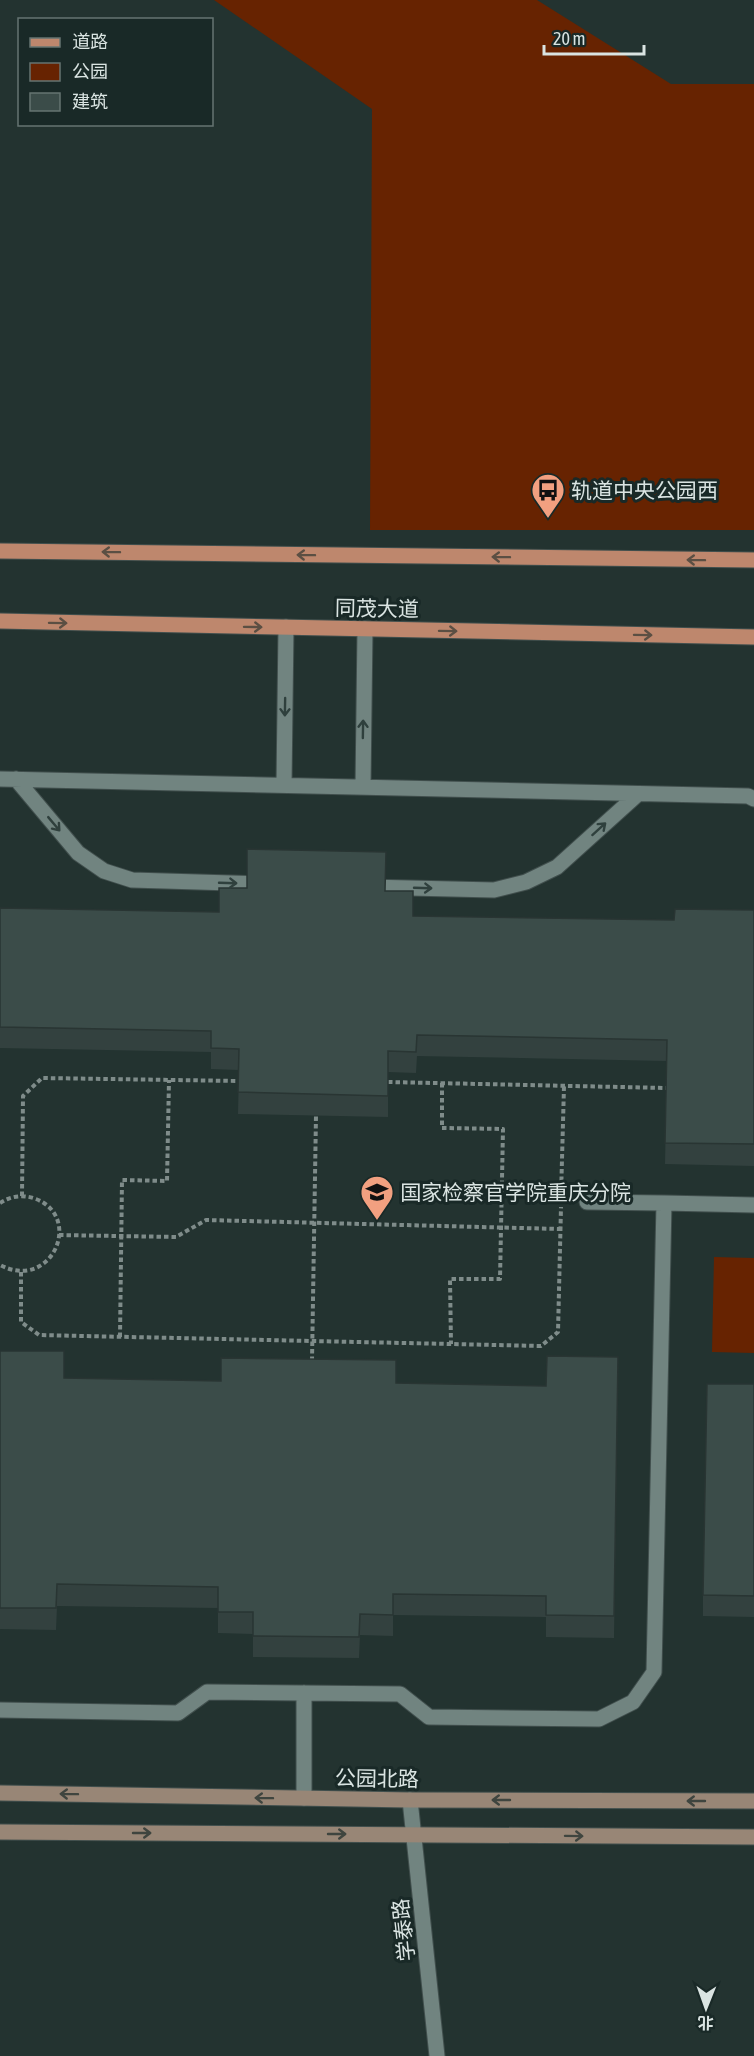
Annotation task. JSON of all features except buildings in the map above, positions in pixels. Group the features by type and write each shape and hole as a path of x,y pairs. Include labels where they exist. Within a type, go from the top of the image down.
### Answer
{"main road":[{"path":"0,551 754,560"},
{"name":"同茂大道","path":"0,621 754,637"},
{"name":"公园北路","path":"0,1793 410,1800 754,1801"},
{"path":"0,1833 754,1837"}],"street":[{"path":"284,786 286,627"},
{"path":"363,787 365,629"},
{"path":"0,779 748,796 754,799"},
{"path":"16,779 78,853 104,871 132,880 284,884"},
{"path":"354,886 494,890 526,882 557,867 638,794"},
{"path":"587,1202 754,1205"},
{"path":"0,1710 178,1713 207,1692 400,1694 429,1717 599,1719 633,1702 654,1672 664,1203"},
{"path":"304,1693 304,1798"},
{"name":"学泰路","path":"410,1800 437,2056"}],"path":[{"path":"22,1196 23,1096 42,1077 239,1081"},
{"path":"120,1337 122,1180 167,1181 170,1080"},
{"path":"388,1082 666,1088"},
{"path":"442,1083 442,1128 503,1129 500,1279 450,1279 451,1344"},
{"path":"21,1272 21,1322 39,1335 542,1346 558,1332 564,1086"},
{"path":"312,1370 316,1115"},
{"path":"0,1203 22,1196 39,1200 49,1207 56,1218 59,1235 53,1254 45,1264 21,1272 9,1270 0,1265"},
{"path":"59,1235 176,1238 206,1220 560,1228"}],"green space":[{"path":"214,0 537,0 671,84 754,84 754,530 370,530 372,109"},
{"path":"714,1257 754,1258 754,1353 712,1352"}],"place":[{"name":"轨道中央公园西","path":"548,519"},
{"name":"国家检察官学院重庆分院","path":"377,1221"}]}
